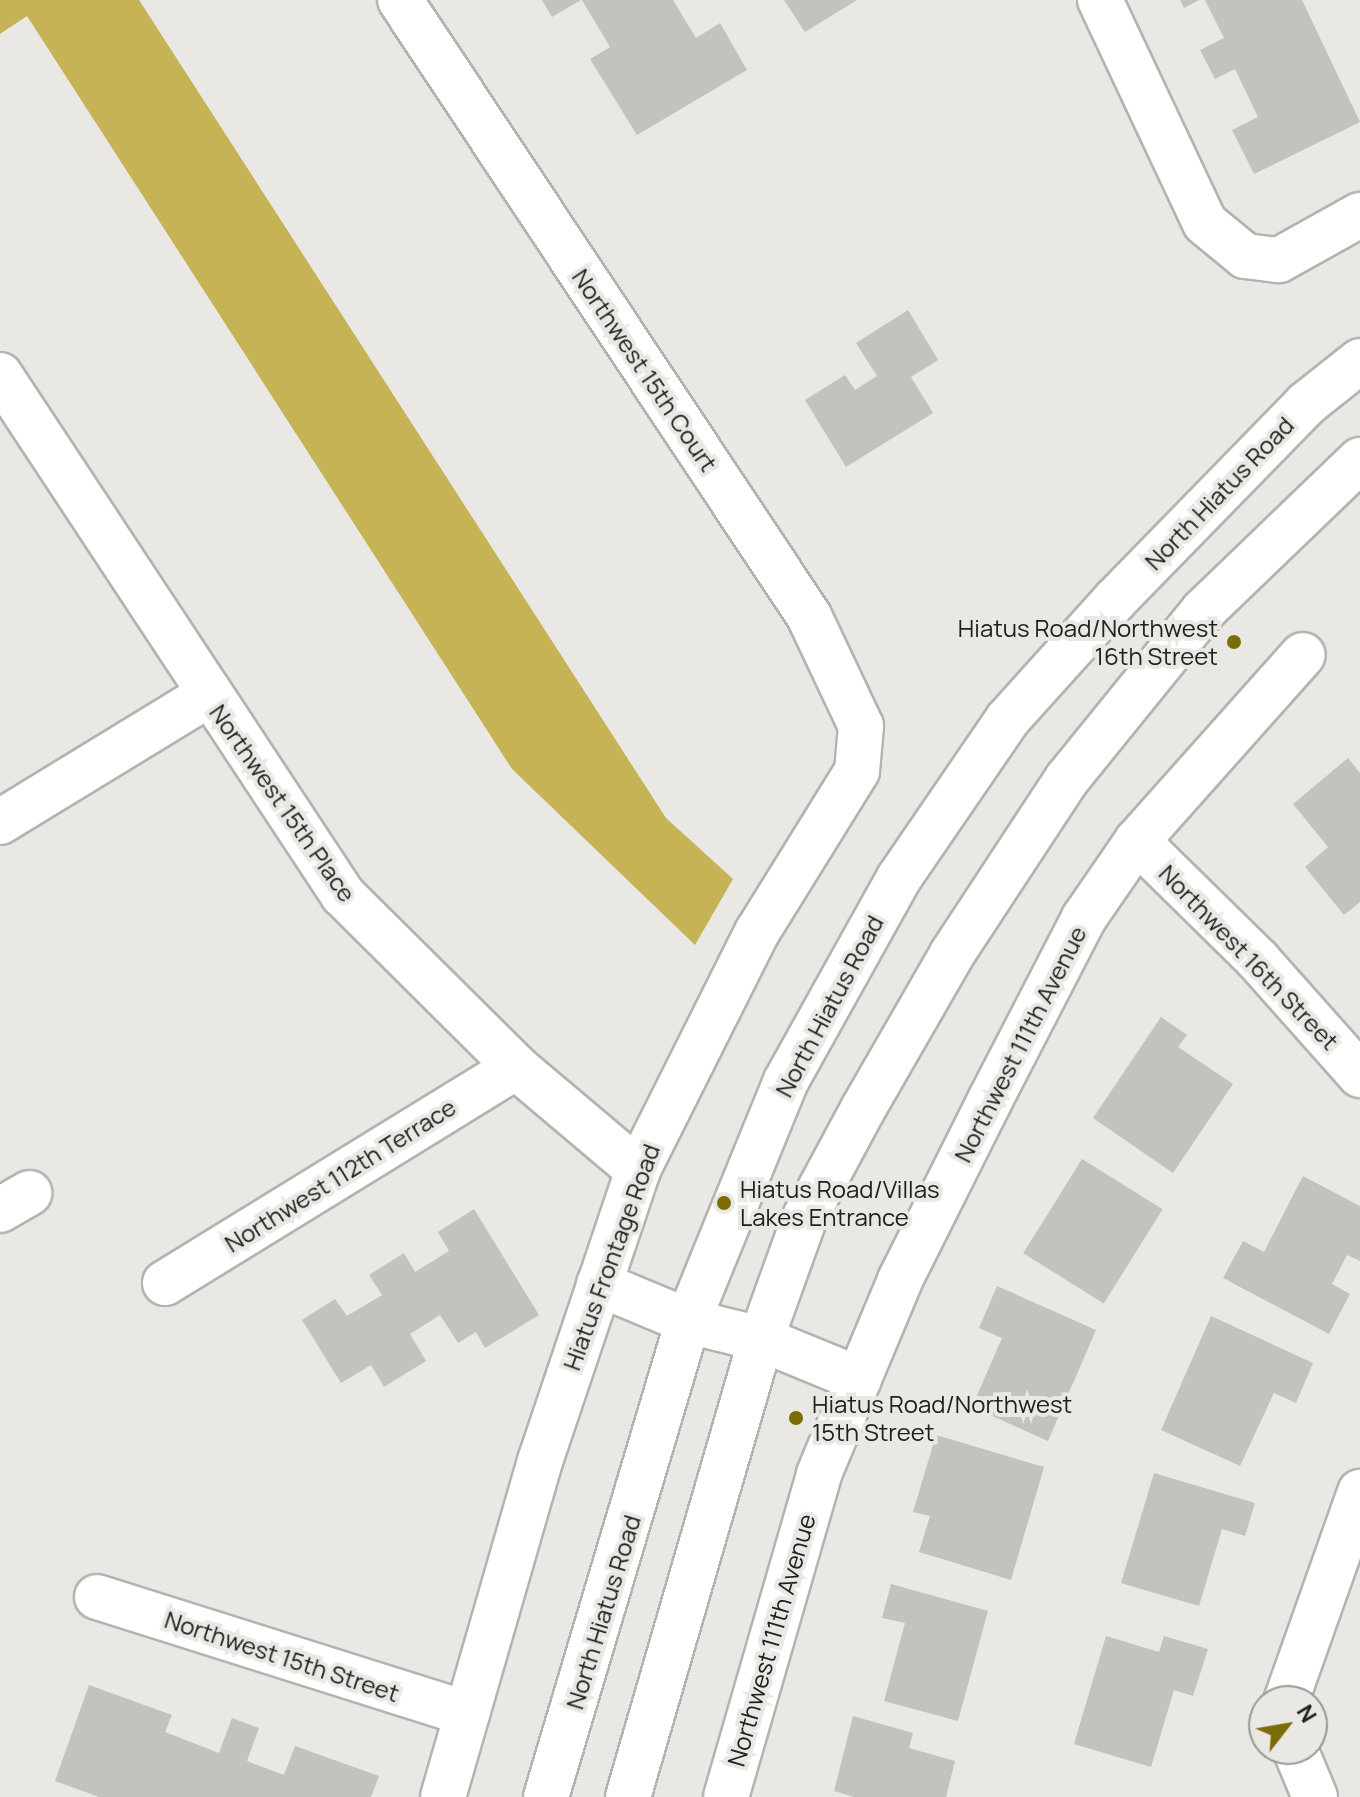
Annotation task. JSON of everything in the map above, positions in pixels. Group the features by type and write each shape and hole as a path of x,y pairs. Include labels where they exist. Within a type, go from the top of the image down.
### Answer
{"street":[{"name":"Northwest 15th Court","path":"400,0 809,616 857,714 861,753"},
{"path":"1100,0 1205,223 1245,256 1279,260 1360,215"},
{"name":"North Hiatus Road","path":"546,1797 608,1606 688,1321 786,1081 899,878 1007,720 1115,600 1295,414 1360,361"},
{"name":"Northwest 15th Place","path":"0,375 208,695 343,895 516,1067 638,1170"},
{"path":"628,1797 761,1339 805,1217 863,1109 952,954 1067,779 1203,611 1360,460"},
{"name":"Northwest 111th Avenue","path":"726,1797 819,1474 900,1280 1076,933 1137,841 1303,655"},
{"path":"0,822 208,695"},
{"name":"Hiatus Frontage Road","path":"443,1797 540,1461 638,1170 757,932 845,793 861,753"},
{"name":"Northwest 16th Street","path":"1137,841 1258,960 1360,1075"},
{"name":"Northwest 112th Terrace","path":"165,1283 516,1067"},
{"path":"599,1284 688,1321 761,1339 859,1379"},
{"path":"1292,1685 1360,1492"},
{"name":"Northwest 15th Street","path":"97,1597 467,1714"},
{"path":"1302,1765 1315,1797"}],"shaded area":[{"path":"0,0 139,0 666,818 733,879 695,945 512,769 27,16 0,34"}],"building":[{"path":"542,0 581,0 552,17"},
{"path":"582,0 673,0 696,38 720,23 747,70 637,135 590,59 610,47"},
{"path":"784,0 857,0 805,32"},
{"path":"1180,0 1199,0 1184,8"},
{"path":"1205,0 1302,0 1360,122 1254,174 1232,130 1258,117 1235,69 1215,79 1200,50 1224,38"},
{"path":"908,310 938,360 911,377 933,413 846,467 805,400 845,375 855,390 877,376 856,343"},
{"path":"1348,758 1360,773 1360,902 1344,915 1305,867 1328,847 1293,804"},
{"path":"1161,1017 1187,1035 1178,1047 1233,1084 1173,1173 1093,1118"},
{"path":"1082,1159 1163,1209 1104,1303 1023,1253"},
{"path":"1303,1176 1360,1206 1360,1261 1347,1255 1332,1284 1350,1294 1329,1334 1223,1278 1243,1241 1264,1252"},
{"path":"474,1209 539,1315 485,1348 476,1332 458,1343 440,1315 410,1334 426,1361 384,1387 371,1365 341,1383 302,1320 335,1299 347,1316 382,1295 369,1275 404,1253 415,1272 449,1251 438,1232"},
{"path":"997,1286 1096,1330 1048,1441 972,1407 1002,1338 979,1328"},
{"path":"1211,1316 1313,1363 1296,1403 1274,1393 1240,1466 1161,1430"},
{"path":"936,1435 1044,1467 1011,1580 919,1552 930,1516 913,1512"},
{"path":"1154,1473 1255,1503 1245,1536 1222,1529 1199,1606 1121,1583"},
{"path":"891,1584 988,1611 958,1721 884,1701 905,1623 882,1618"},
{"path":"1106,1636 1159,1652 1164,1636 1208,1649 1193,1696 1174,1690 1151,1767 1074,1744"},
{"path":"89,1685 172,1715 165,1732 219,1753 232,1718 259,1728 247,1761 284,1775 295,1746 379,1776 371,1797 99,1797 55,1781"},
{"path":"853,1716 913,1733 909,1748 955,1761 946,1797 854,1797 834,1791"}],"place":[{"name":"Hiatus Road/Northwest 16th Street","path":"1234,642"},
{"name":"Hiatus Road/Villas Lakes Entrance","path":"724,1203"},
{"name":"Hiatus Road/Northwest 15th Street","path":"796,1418"}]}
